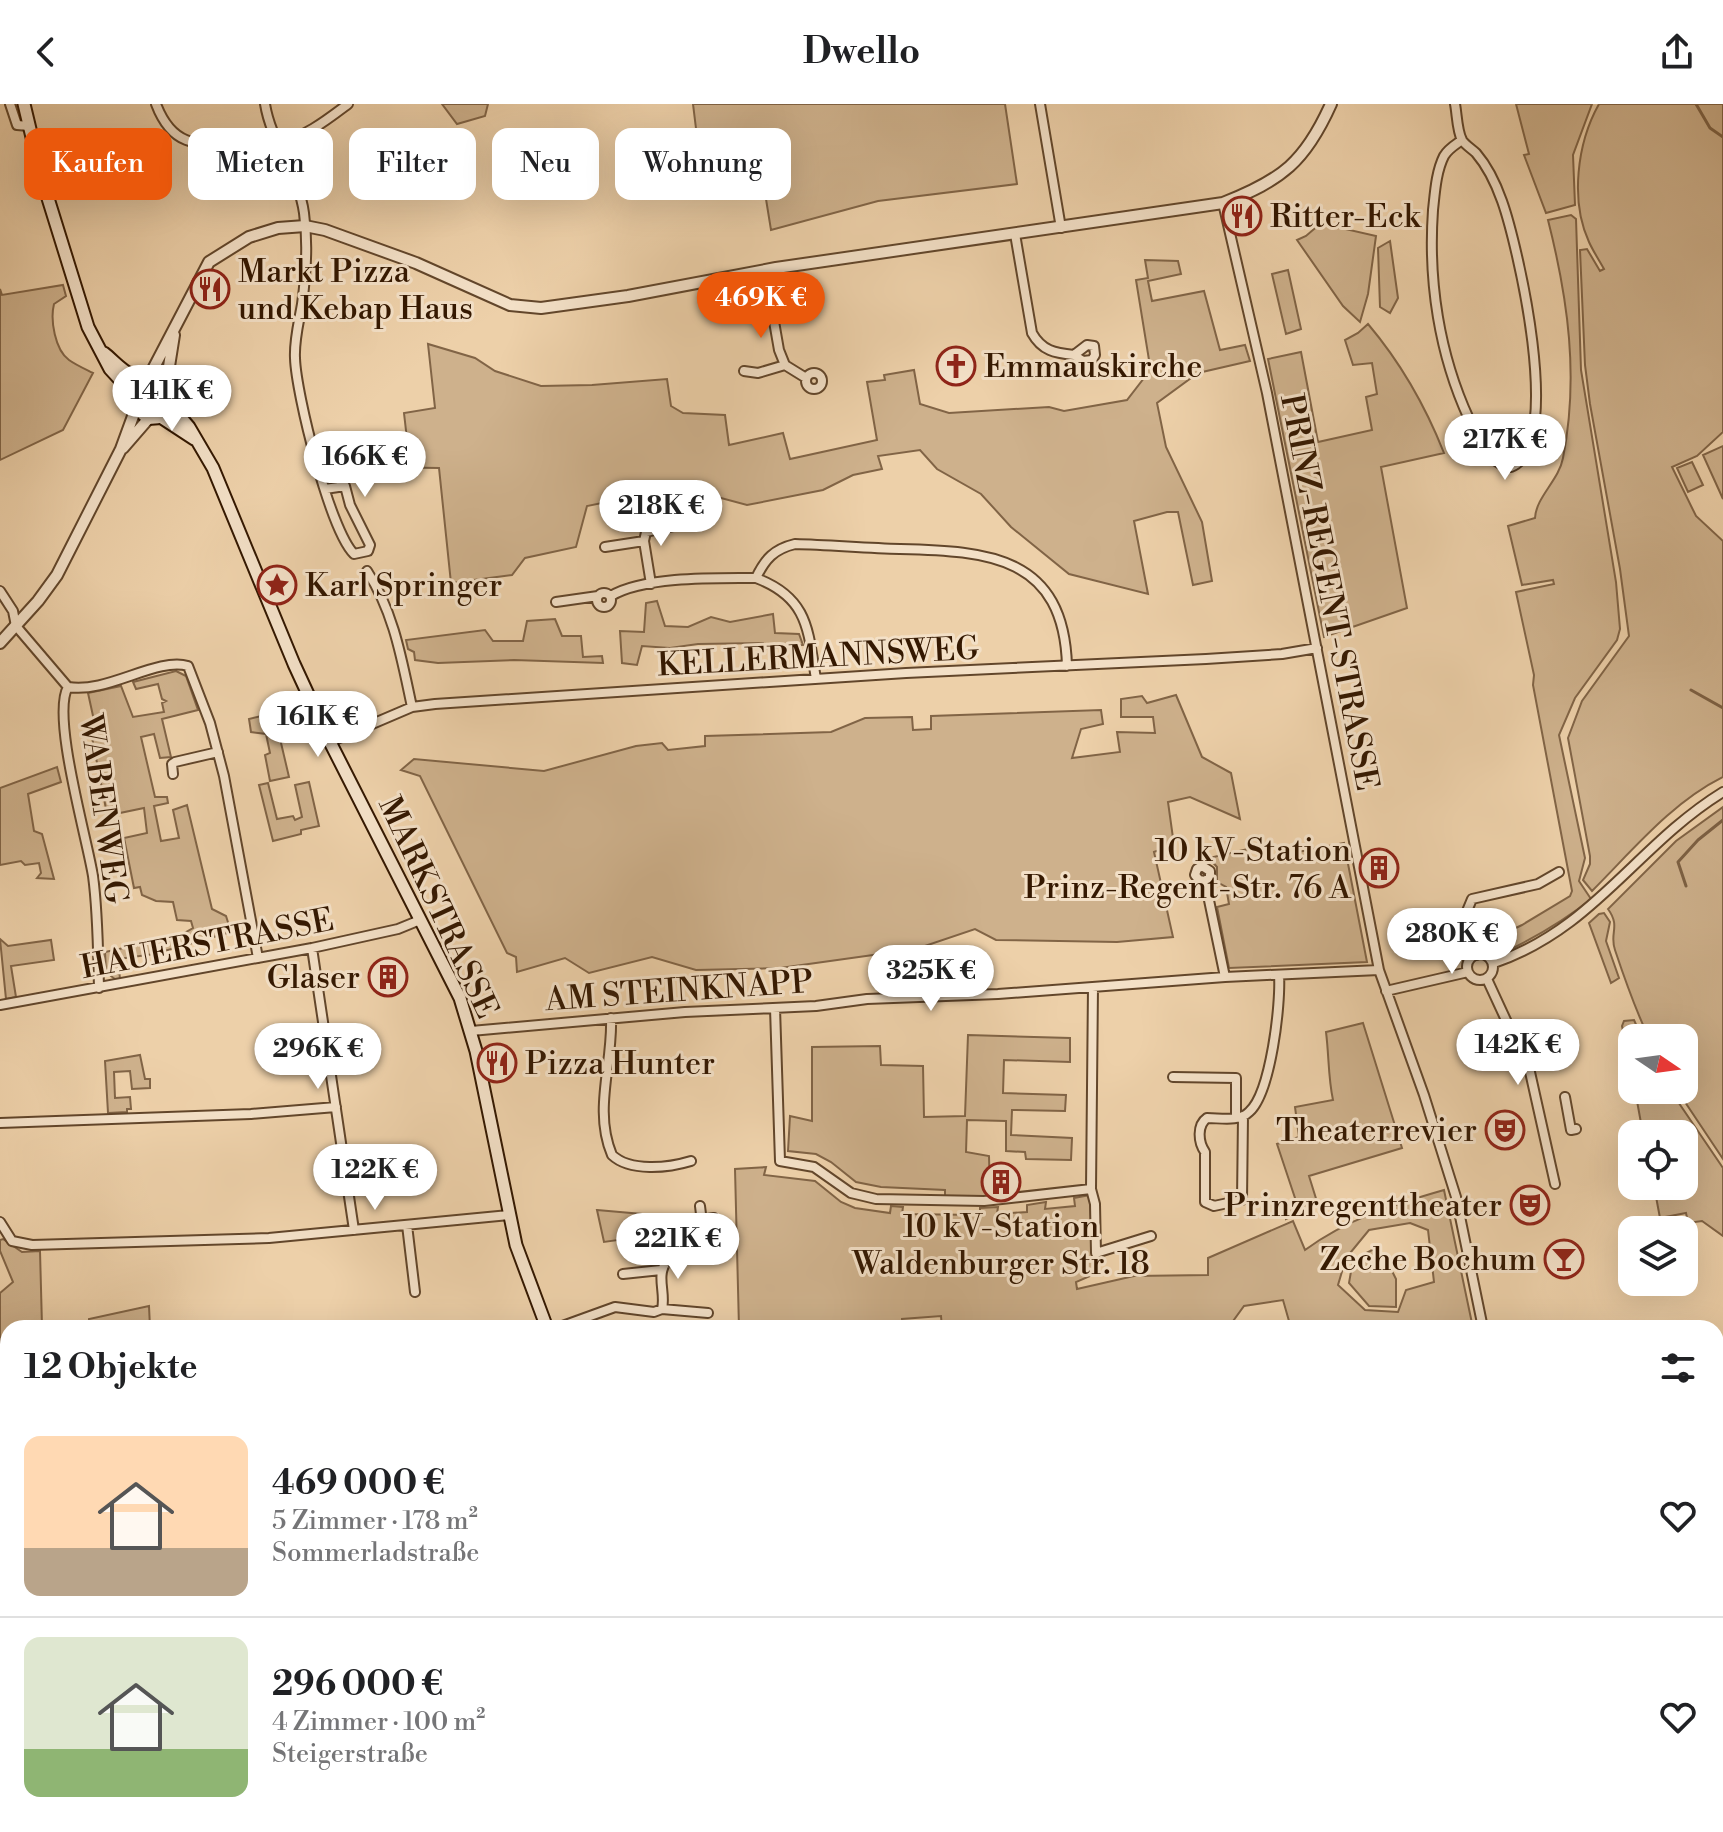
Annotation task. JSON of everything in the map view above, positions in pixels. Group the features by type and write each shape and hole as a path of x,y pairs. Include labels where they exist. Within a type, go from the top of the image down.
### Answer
{"main road":[{"path":"24,104 83,314 101,351 110,369 133,394 136,408 149,418 162,418 169,414 175,404 176,393 167,379 132,375 101,351"},
{"path":"133,394 136,385 148,376"},
{"name":"MARKSTRASSE","path":"175,404 177,413 213,468 294,664 330,742 460,998 471,1031 516,1245 544,1320"},
{"name":"MARKSTRASSE","path":"162,418 194,439"}],"street":[{"path":"10,104 17,125 29,126"},
{"path":"156,104 171,131 188,140"},
{"path":"265,104 273,128"},
{"path":"311,128 348,104"},
{"path":"1040,104 1061,228"},
{"path":"148,376 211,260 240,242 265,232 305,226 325,230 381,249 510,305 526,308 572,305 765,270 1223,203 1269,182 1293,164 1318,133 1331,104"},
{"path":"1455,104 1462,140 1483,163 1499,194 1517,249 1528,299 1534,362 1533,427 1521,461 1511,467 1500,464 1484,448 1462,405 1447,361 1435,294 1432,237 1438,175 1445,155 1462,140"},
{"path":"300,200 305,226 304,288 295,357 300,394 325,489 333,519 354,554 368,551 370,545 350,505 345,486 325,489"},
{"name":"PRINZ-REGENT-STRASSE","path":"1223,203 1267,393 1379,970 1424,1095 1456,1197 1481,1320"},
{"path":"1015,234 1032,333 1046,349 1074,355"},
{"path":"765,270 779,350 785,365 806,378"},
{"path":"167,379 175,329"},
{"path":"744,371 758,373 785,365"},
{"path":"0,643 57,575 121,449 136,408"},
{"path":"121,449 149,418"},
{"path":"651,584 644,541 646,532 688,523"},
{"path":"605,547 644,541"},
{"path":"756,578 772,555 795,544 927,549 996,558 1026,573 1048,594 1060,619 1067,666"},
{"path":"367,571 382,596 396,637 412,707"},
{"path":"556,602 598,596 598,604 605,607 611,603 611,596 651,584 756,578 786,594 801,611 806,621 816,679"},
{"path":"0,591 13,611 16,626 68,687 104,684 168,666 188,666 218,752 258,958"},
{"name":"KELLERMANNSWEG","path":"330,742 412,707 816,679 1268,655 1317,648"},
{"name":"WABENWEG","path":"68,687 63,699 66,736 93,878 99,988"},
{"path":"173,774 172,764 175,762 218,752"},
{"path":"1494,963 1528,949 1574,921 1670,830 1723,792"},
{"path":"1477,955 1467,911 1472,899 1538,884 1559,872"},
{"path":"1205,881 1225,977"},
{"name":"HAUERSTRASSE","path":"0,1005 312,948 398,929 420,920"},
{"path":"312,948 354,1230"},
{"path":"1477,955 1488,956 1494,963 1492,974 1487,979 1477,981 1468,972 1469,960 1477,955"},
{"name":"AM STEINKNAPP","path":"471,1031 611,1018 816,1006 867,999 998,994 1225,977 1379,970"},
{"path":"1386,991 1468,972"},
{"path":"1173,1077 1236,1078 1239,1117 1242,1200 1214,1206 1205,1202 1205,1152 1201,1147 1200,1126 1207,1118 1239,1117 1255,1105 1265,1086 1279,975"},
{"path":"1487,979 1530,1072 1555,1184"},
{"path":"1093,987 1091,1189 1095,1204 1096,1253 1151,1236"},
{"path":"775,1008 780,1161 814,1167 851,1193 876,1199 984,1201 1091,1189"},
{"path":"611,1018 612,1044 603,1098 605,1135 612,1155 624,1163 646,1166 691,1161"},
{"path":"1565,1097 1571,1130 1576,1129"},
{"path":"0,1123 251,1114 336,1107"},
{"path":"700,1206 706,1255"},
{"path":"1,1224 12,1241 32,1245 165,1239 243,1240 509,1215"},
{"path":"701,1220 714,1218"},
{"path":"407,1225 415,1292"},
{"path":"662,1309 661,1270 666,1262 724,1253"},
{"path":"623,1274 661,1270"},
{"path":"579,1320 615,1307 654,1312 662,1309 708,1313"}],"shaded area":[{"path":"442,104 488,104 485,116 457,124"},
{"path":"693,104 1005,104 1017,184 878,201 771,230 766,200 791,200 791,128 696,128"},
{"path":"1516,104 1592,104 1573,155 1575,205 1546,213 1524,155 1529,154"},
{"path":"1599,104 1723,104 1723,432 1697,456 1672,467 1696,516 1723,541 1723,777 1686,800 1592,891 1583,880 1590,856 1568,738 1582,701 1629,636 1585,365 1580,250 1587,249 1600,271 1604,269 1583,226 1579,209 1579,172 1585,136"},
{"path":"1571,215 1576,219 1581,370 1616,582 1620,629 1617,640 1575,698 1559,735 1585,858 1579,881 1591,899 1550,928 1505,952 1485,946 1473,909 1478,910 1489,941 1522,925 1570,896 1572,891 1533,685 1534,675 1516,592 1554,584 1553,580 1522,585 1508,526 1535,518 1539,503 1563,458 1571,368 1566,309 1548,220"},
{"path":"1328,217 1332,226 1376,236 1368,294 1360,322 1343,306 1297,240"},
{"path":"1390,241 1398,298 1390,313 1380,307 1378,248"},
{"path":"1145,260 1178,261 1181,274 1148,281 1152,301 1204,291 1220,350 1245,345 1250,361 1198,373 1157,403 1166,447 1202,522 1212,581 1193,585 1178,512 1134,521 1148,594 1069,574 1011,527 981,494 937,469 920,450 878,456 882,469 853,475 823,490 747,505 680,487 587,506 576,547 525,558 512,575 451,583 439,468 370,467 362,460 412,456 408,448 404,413 435,408 428,344 475,358 495,371 541,386 667,379 671,406 683,413 725,415 729,445 783,433 790,459 877,440 867,382 885,380 884,375 914,370 920,404 949,413 1049,407 1064,411 1127,400 1144,378 1142,369 1150,366 1136,280 1148,278"},
{"path":"1288,270 1301,329 1286,334 1272,274"},
{"path":"63,285 66,296 54,304 53,311 57,342 69,360 93,373 63,430 0,460 0,289 2,295"},
{"path":"1368,324 1411,385 1444,453 1381,467 1407,608 1324,637 1268,359 1301,352 1318,442 1372,430 1366,397 1377,394 1372,363 1353,365 1345,340"},
{"path":"151,379 168,385 172,402 163,413 149,414 139,405 140,387"},
{"path":"1723,446 1723,499 1703,455"},
{"path":"1692,462 1703,485 1688,492 1677,468"},
{"path":"657,601 665,626 688,627 711,617 730,622 773,614 775,633 799,634 803,645 765,649 763,643 698,644 670,648 642,646 637,665 622,663 620,631 644,632 646,603"},
{"path":"555,619 562,636 581,636 583,657 602,656 603,663 514,660 438,663 415,660 406,640 485,630 493,641 523,641 527,621"},
{"path":"176,671 186,676 198,710 162,719 171,757 160,758 154,734 141,737 155,797 167,797 168,803 154,806 161,841 179,838 173,810 187,805 212,909 226,916 231,932 154,954 118,959 120,979 116,980 106,972 105,952 179,936 193,928 191,921 177,920 173,902 156,901 142,895 140,887 134,888 124,838 147,833 144,808 115,814 113,807 106,809 90,727 95,725 88,693 121,686 133,717 164,712 162,703 166,701 162,699 158,684 136,689 133,682"},
{"path":"1176,695 1202,757 1231,773 1240,819 1190,797 1168,802 1174,845 1154,852 1173,937 1117,942 996,940 975,929 916,949 780,968 696,970 652,957 589,973 565,958 517,972 516,957 507,953 420,776 401,770 414,759 544,771 636,746 662,743 668,750 705,746 705,736 831,732 865,718 912,717 913,730 931,729 931,716 1101,710 1103,724 1081,729 1072,758 1120,752 1117,732 1155,733 1153,717 1121,717 1121,699 1142,696 1147,703"},
{"path":"274,713 289,777 270,781 265,755 270,753 266,734 251,732 249,719"},
{"path":"57,767 61,782 28,794 34,831 42,834 54,879 37,878 41,873 39,863 25,865 21,861 0,865 0,788"},
{"path":"309,782 319,826 273,841 259,785 268,783 277,819 293,816 295,820 302,817 295,785"},
{"path":"1723,807 1723,1159 1686,1104 1698,1104 1698,1024 1643,1024 1615,950 1614,921 1608,909 1676,841"},
{"path":"1344,843 1367,962 1229,968 1217,907 1229,904 1226,887 1217,882 1217,867 1209,858 1248,849 1252,861"},
{"path":"1604,913 1610,922 1606,941 1619,978 1611,983 1589,923"},
{"path":"0,939 8,946 51,940 54,960 11,966 16,997 6,999"},
{"path":"1634,1020 1636,1024 1623,1024 1624,1021"},
{"path":"1363,1023 1402,1148 1309,1176 1318,1205 1286,1219 1286,1207 1296,1201 1277,1144 1299,1137 1295,1107 1333,1100 1326,1032"},
{"path":"968,1035 1070,1038 1070,1062 1004,1060 1003,1093 1066,1095 1065,1111 1012,1110 1011,1135 1072,1138 1071,1160 1026,1159 1025,1152 1006,1151 1006,1121 967,1120 966,1152 989,1156 990,1196 945,1197 945,1190 881,1187 856,1182 816,1154 788,1151 790,1116 812,1121 812,1047 880,1046 881,1065 923,1066 924,1117 965,1116"},
{"path":"140,1055 145,1079 150,1079 150,1088 132,1089 130,1071 114,1072 115,1098 130,1097 131,1109 108,1113 105,1061"},
{"path":"1638,1104 1680,1104 1690,1120 1640,1120"},
{"path":"1698,1131 1723,1168 1723,1236 1702,1221 1698,1222 1698,1216 1687,1216 1686,1213 1660,1216 1657,1200 1698,1200"},
{"path":"766,1167 764,1175 815,1181 841,1202 855,1208 890,1213 891,1206 903,1207 902,1214 980,1215 980,1208 998,1207 997,1214 1027,1212 1027,1205 1046,1202 1045,1209 1075,1206 1074,1198 1090,1195 1093,1269 1090,1276 1076,1282 1077,1289 1134,1276 1208,1275 1208,1258 1293,1221 1305,1250 1355,1221 1444,1190 1471,1320 1289,1320 1283,1300 1244,1306 1234,1320 941,1320 941,1316 902,1320 739,1320 735,1169","holes":["1410,1223 1428,1230 1434,1282 1406,1290 1398,1312 1365,1310 1338,1285 1346,1258 1369,1230"]},
{"path":"597,1210 665,1216 668,1233 604,1242"},
{"path":"0,1240 22,1252 40,1251 42,1320 0,1320 0,1293 13,1282 0,1251"},
{"path":"1374,1249 1377,1262 1388,1263 1396,1279 1396,1307 1369,1306 1349,1283 1353,1260"},
{"path":"149,1306 150,1320 89,1319"}],"waterway":[{"path":"1696,104 1710,128 1723,137"},
{"path":"1691,690 1723,708"},
{"path":"1686,886 1678,862 1698,840 1723,820"}],"place":[{"name":"Ritter-Eck","path":"1242,216"},
{"name":"Markt Pizza und Kebap Haus","path":"210,289"},
{"name":"Emmauskirche","path":"956,366"},
{"name":"Karl Springer","path":"277,585"},
{"name":"10 kV-Station Prinz-Regent-Str. 76 A","path":"1379,868"},
{"name":"Glaser","path":"388,977"},
{"name":"Pizza Hunter","path":"497,1063"},
{"name":"Theaterrevier","path":"1505,1130"},
{"name":"10 kV-Station Waldenburger Str. 18","path":"1001,1182"},
{"name":"Prinzregenttheater","path":"1530,1205"},
{"name":"Zeche Bochum","path":"1564,1259"}]}
